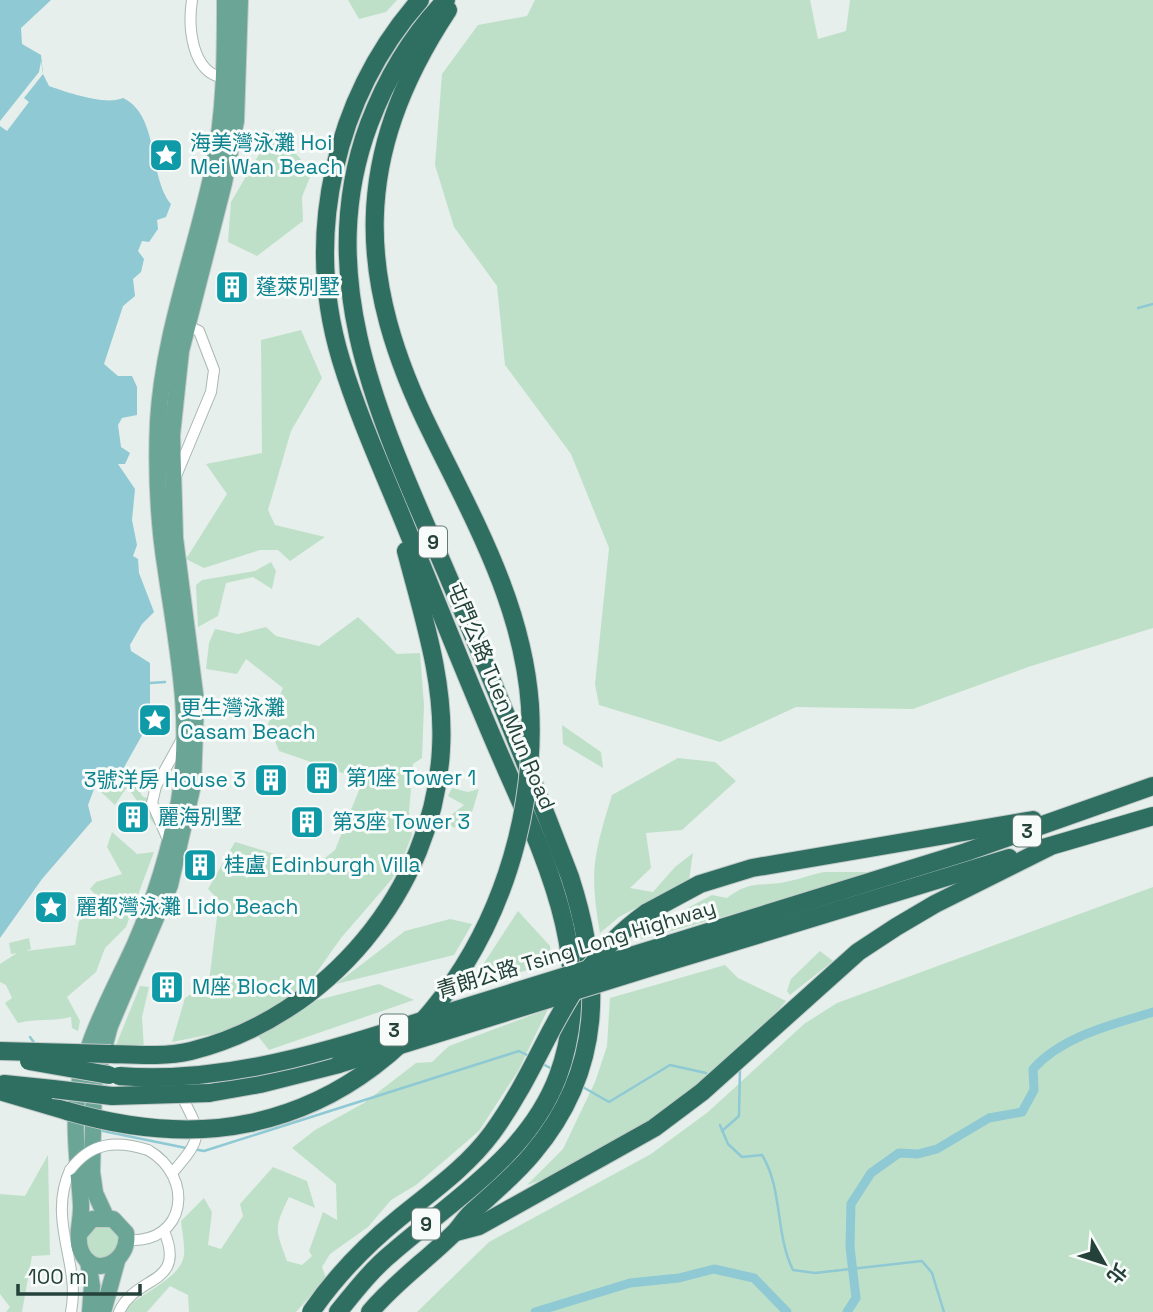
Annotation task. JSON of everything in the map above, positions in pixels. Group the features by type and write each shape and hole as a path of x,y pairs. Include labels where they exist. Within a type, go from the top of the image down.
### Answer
{"highway":[{"name":"屯門公路 Tuen Mun Road","path":"338,1312 387,1257 483,1177 519,1141 542,1108 558,1075 568,1039 574,979 564,924 535,834 397,510 340,357 328,298 326,230 332,180 350,115 377,60 420,0"},
{"name":"屯門公路 Tuen Mun Road","path":"370,1312 398,1280 456,1232 470,1214 521,1168 549,1132 569,1094 583,1057 591,1014 592,974 583,919 570,877 384,420 364,363 351,309 346,246 349,198 357,160 379,100 396,66 415,34 446,0"},
{"path":"0,1091 110,1122 172,1129 211,1129 249,1123 290,1112 332,1094 369,1070 405,1039 440,999 470,956 498,902 519,840 527,797 530,706 520,640 501,579 407,381 390,336 377,278 374,208 383,150 410,76 454,0"},
{"path":"0,1053 147,1056 188,1052 233,1037 291,1007 344,962 385,914 411,868 433,803 441,749 440,702 429,641 397,510"},
{"name":"青朗公路 Tsing Long Highway","path":"0,1083 112,1096 167,1096 235,1089 367,1056 1153,786"},
{"path":"311,1312 341,1273 374,1240 476,1153 508,1107 572,989 610,943 646,913 700,884 752,868 1088,810"},
{"name":"青朗公路 Tsing Long Highway","path":"0,1053 127,1077 162,1079 228,1072 361,1040 1153,816"},
{"path":"456,1232 479,1226 654,1128 702,1093 858,952 935,904 1049,847"}],"main road":[{"path":"225,0 232,76"},
{"path":"90,1312 92,1286 88,1261 79,1248 86,1083 107,1003 145,919 169,843 182,779 185,734 181,670 159,516 158,435 165,358 179,323 230,154 232,76 240,0"},
{"path":"86,1083 170,885 193,785 197,701 179,575 173,486 172,449 181,351 179,323"},
{"path":"83,1148 95,1193 106,1217 123,1228 127,1240 125,1251 117,1261 103,1312"},
{"path":"80,1233 92,1219 106,1217"},
{"path":"88,1261 103,1266 117,1261"}],"street":[{"path":"192,0 190,32 201,62 212,75 232,76"},
{"path":"173,486 211,392 214,370 199,331 179,323"},
{"path":"169,843 152,803 156,786 185,734"},
{"path":"168,1069 197,1127 195,1146 173,1172"},
{"path":"71,1312 72,1289 60,1216 63,1184 70,1170 84,1155 103,1145 119,1143 148,1150 173,1172 179,1203 177,1214 164,1231 151,1238 127,1240"},
{"path":"119,1312 129,1299 169,1266 172,1256 164,1231"}],"green space":[{"path":"348,0 397,0 386,12 359,19"},
{"path":"535,0 810,0 818,39 846,31 850,0 1153,0 1153,628 1028,667 913,709 796,707 720,742 599,705 595,684 609,548 571,454 505,365 497,286 454,227 435,165 442,74 478,25 527,16"},
{"path":"274,129 312,172 302,197 303,221 257,256 228,242 231,202"},
{"path":"301,330 322,378 291,431 268,510 275,525 325,537 290,561 278,550 260,550 204,568 186,559 227,494 206,464 262,453 261,340"},
{"path":"271,562 276,571 272,589 253,577 226,583 218,616 198,627 196,585 202,580 255,571"},
{"path":"358,617 397,654 420,653 424,705 422,758 413,764 409,812 412,835 403,858 392,879 341,938 305,989 267,1012 223,1032 172,1042 185,998 209,982 219,900 208,889 235,842 315,866 335,850 363,780 279,751 268,724 283,688 246,659 237,674 206,669 209,643 215,629 238,634 266,627 276,636 319,646"},
{"path":"562,725 601,752 603,768 563,744"},
{"path":"678,758 715,762 736,781 682,830 646,833 651,868 630,888 653,892 675,867 693,853 689,880 619,917 600,933 595,894 595,863 612,795"},
{"path":"133,776 142,796 162,805 155,825 127,787 115,805 99,790 110,780"},
{"path":"452,788 468,792 479,789 472,812 454,828 445,820 464,805 448,796"},
{"path":"112,832 137,854 154,852 126,927 105,948 96,972 67,997 80,1021 78,1031 72,1028 71,1017 18,1023 5,1003 12,998 6,985 0,982 0,964 17,953 11,954 9,943 29,938 31,949 26,951 75,945 79,921 106,905 90,889 96,882 122,874 107,847"},
{"path":"824,872 868,872 812,891 643,939 632,938 712,895 727,898 747,887 785,882"},
{"path":"1153,887 1153,1312 417,1312 489,1242 651,1154 708,1112 804,1024 837,1003"},
{"path":"518,911 550,946 551,965 471,983"},
{"path":"450,919 472,924 454,955 336,984 405,931"},
{"path":"820,951 833,961 790,995 787,991 791,979"},
{"path":"725,965 738,978 786,1001 717,1072 633,1137 572,1170 527,1185 563,1149 595,1082 607,1046 610,998"},
{"path":"379,984 414,1000 269,1050 257,1035 310,1002"},
{"path":"140,986 149,987 142,1017 144,1050 114,1050"},
{"path":"548,1009 518,1071 479,1131 416,1185 391,1200 368,1227 330,1254 322,1267 326,1278 296,1312 189,1312 188,1295 170,1286 147,1312 123,1312 167,1279 181,1264 184,1251 181,1221 204,1198 212,1212 208,1245 221,1249 243,1216 240,1204 273,1167 307,1181 315,1208 289,1197 279,1222 278,1235 287,1261 302,1265 312,1256 309,1251 323,1212 337,1220 336,1184 292,1148 315,1130 364,1103 416,1063 432,1062 449,1046"},
{"path":"48,1155 50,1255 32,1256 22,1312 6,1312 10,1307 0,1294 0,1194 25,1196"},
{"path":"112,1225 122,1240 111,1259 93,1258 86,1242 88,1234 94,1226"}],"water":[{"path":"0,0 51,0 21,28 22,44 41,55 43,74 49,86 97,99 123,98 135,107 143,118 159,178 171,204 166,217 157,220 158,229 149,242 142,241 138,251 144,259 141,272 133,279 135,296 123,306 104,364 118,376 132,376 137,387 137,415 122,418 118,425 121,447 130,453 125,464 118,464 135,489 132,520 137,545 133,556 138,559 139,573 154,612 142,624 130,645 131,651 150,663 150,721 122,771 99,776 88,805 92,821 42,879 0,938"}],"pier":[{"path":"41,61 43,74 24,98 29,102 7,131 0,126 0,121 39,72"}],"waterway":[{"path":"1138,308 1153,304"},
{"path":"150,683 165,682"},
{"path":"847,1312 856,1298 850,1247 851,1204 871,1173 899,1153 918,1154 937,1149 989,1118 1022,1112 1034,1090 1033,1069 1058,1048 1088,1033 1153,1012"},
{"path":"30,1037 35,1044"},
{"path":"193,1149 204,1151 519,1051 529,1056"},
{"path":"541,1063 554,1070"},
{"path":"581,1086 609,1102 670,1065 706,1073"},
{"path":"722,1131 739,1116 740,1068"},
{"path":"720,1125 728,1144 742,1157 762,1155 769,1168 787,1256 793,1270 815,1273 922,1261 932,1273 944,1312"},
{"path":"99,1126 103,1131 186,1148"},
{"path":"535,1312 630,1283 679,1278 714,1269 754,1278 787,1312"}],"place":[{"name":"海美灣泳灘 Hoi Mei Wan Beach","path":"166,155"},
{"name":"蓬萊別墅","path":"232,287"},
{"name":"更生灣泳灘 Casam Beach","path":"155,720"},
{"name":"第1座 Tower 1","path":"322,778"},
{"name":"3號洋房 House 3","path":"271,780"},
{"name":"麗海別墅","path":"133,817"},
{"name":"第3座 Tower 3","path":"307,822"},
{"name":"桂盧 Edinburgh Villa","path":"200,865"},
{"name":"麗都灣泳灘 Lido Beach","path":"51,907"},
{"name":"M座 Block M","path":"167,987"}]}
